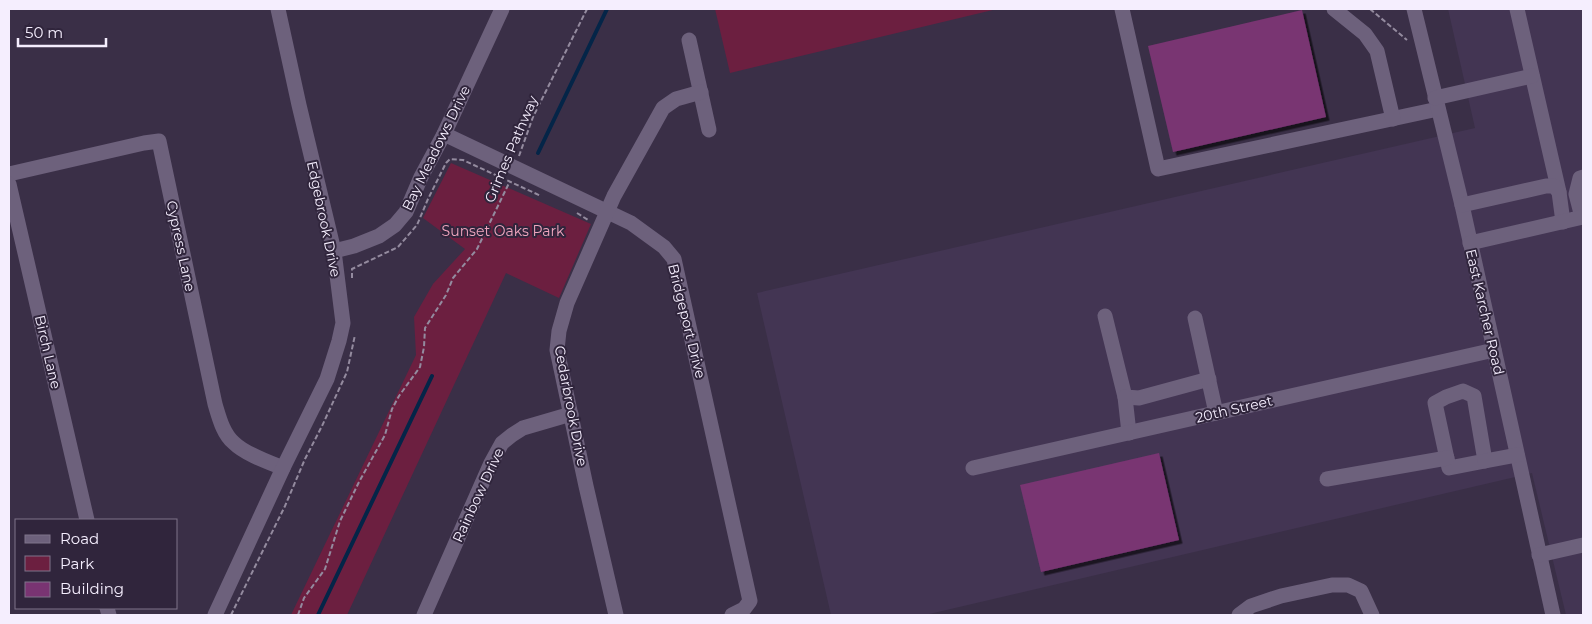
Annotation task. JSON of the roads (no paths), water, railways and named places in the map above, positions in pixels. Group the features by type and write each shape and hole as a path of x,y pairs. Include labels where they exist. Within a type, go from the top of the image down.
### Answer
{"street":[{"name":"Edgebrook Drive","path":"214,615 327,379 339,341 342,323 334,251 299,106 280,9"},
{"name":"Bay Meadows Drive","path":"334,251 354,246 379,236 395,225 406,212 502,9"},
{"path":"1122,9 1158,169 1393,119 1436,104 1532,76"},
{"path":"1334,9 1365,34 1377,51 1393,119"},
{"name":"East Karcher Road","path":"1414,9 1462,205 1553,615"},
{"path":"1517,9 1559,192 1563,222"},
{"path":"689,40 709,130"},
{"name":"Cedarbrook Drive","path":"616,615 557,350 558,331 567,303 614,196 664,108 676,99 701,92"},
{"name":"Bridgeport Drive","path":"444,134 513,175 608,211 638,228 664,247 674,259 750,601 738,612"},
{"name":"Cypress Lane","path":"9,174 158,141 215,404 222,426 233,443 257,457 283,468"},
{"path":"1470,243 1583,217 1576,194 1580,178 1583,177"},
{"name":"Birch Lane","path":"9,184 87,519"},
{"path":"1462,205 1546,186 1554,186 1559,192"},
{"path":"1105,316 1124,398 1128,433"},
{"path":"1196,318 1216,413"},
{"name":"20th Street","path":"973,468 1494,350"},
{"path":"1124,398 1139,398 1209,379"},
{"path":"1485,461 1474,396 1463,390 1446,396 1435,403 1449,468 1517,455"},
{"name":"Rainbow Drive","path":"424,615 491,463 502,443 524,428 571,414"},
{"path":"1327,479 1447,458"},
{"path":"1540,555 1583,545"},
{"path":"1239,615 1251,606 1281,596 1332,585 1348,584 1361,591 1372,615"}],"waterway":[{"path":"538,153 607,9"},
{"path":"318,615 432,376"}],"park label":[{"name":"Sunset Oaks Park","path":"503,231"}]}
